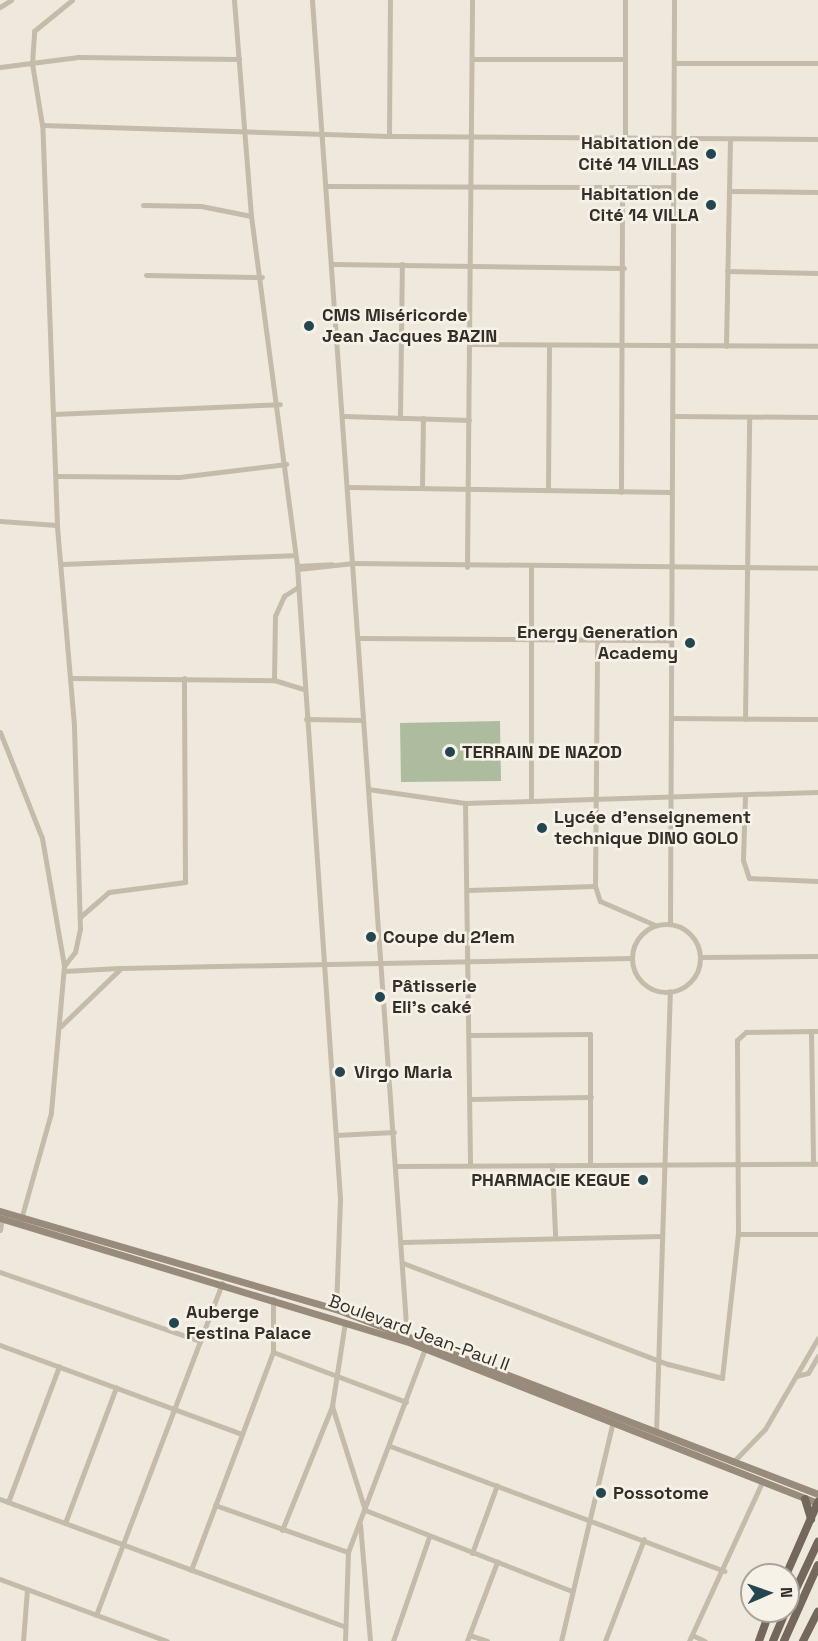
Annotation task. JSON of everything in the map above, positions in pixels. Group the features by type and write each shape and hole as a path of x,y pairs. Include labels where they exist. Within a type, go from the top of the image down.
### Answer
{"main road":[{"name":"Boulevard Jean-Paul II","path":"1,1216 336,1309 656,1435 762,1482 818,1503"},
{"name":"Boulevard Jean-Paul II","path":"21,1220 345,1322 407,1338 425,1348 613,1421 818,1494"},
{"path":"805,1499 811,1520"},
{"path":"791,1563 818,1503"},
{"path":"800,1580 818,1542"},
{"path":"784,1641 818,1565"},
{"path":"803,1641 818,1612"},
{"path":"759,1641 766,1623"},
{"path":"773,1641 781,1623"}],"street":[{"path":"0,8 11,0"},
{"path":"64,968 75,952 80,917 70,678 63,564 57,525 57,476 42,125 32,63 34,32 72,0"},
{"path":"234,0 251,216 280,405 293,555 298,568 303,689 336,1135 336,1309"},
{"path":"312,0 328,186 407,1338"},
{"path":"389,136 390,0"},
{"path":"467,567 472,0"},
{"path":"625,0 625,140"},
{"path":"670,924 674,0"},
{"path":"0,67 125,56 239,58"},
{"path":"472,60 625,59"},
{"path":"675,63 818,63"},
{"path":"42,125 471,138 818,139"},
{"path":"726,345 730,139"},
{"path":"328,186 622,189 672,187"},
{"path":"621,492 624,345 622,189"},
{"path":"729,190 818,192"},
{"path":"143,205 194,205 251,216"},
{"path":"333,264 624,268"},
{"path":"400,418 402,264"},
{"path":"727,271 818,273"},
{"path":"146,275 262,276"},
{"path":"470,344 818,346"},
{"path":"548,490 549,345"},
{"path":"54,414 280,405"},
{"path":"344,416 469,420"},
{"path":"672,416 818,417"},
{"path":"745,719 749,417"},
{"path":"422,488 423,418"},
{"path":"57,476 179,477 286,464"},
{"path":"349,487 671,492"},
{"path":"0,521 57,525"},
{"path":"63,564 293,555"},
{"path":"298,568 354,563 467,567 818,568"},
{"path":"531,567 531,800"},
{"path":"274,680 275,616 284,596 298,587"},
{"path":"360,638 532,636 671,640"},
{"path":"597,638 598,799 595,885 600,901 655,926"},
{"path":"70,678 274,680 303,689"},
{"path":"80,917 109,892 185,882 184,678"},
{"path":"671,718 818,719"},
{"path":"306,719 363,720"},
{"path":"0,732 42,838 64,968 61,1026 51,1113 21,1220"},
{"path":"368,789 465,803 818,792"},
{"path":"745,795 743,860 749,878 818,881"},
{"path":"465,803 471,1099 470,1165"},
{"path":"467,890 595,885"},
{"path":"670,924 688,931 700,957 689,983 670,991 640,980 632,958 638,938 655,926 670,924"},
{"path":"700,957 818,956"},
{"path":"64,968 325,962 382,965 468,964 632,958"},
{"path":"61,1026 121,968"},
{"path":"656,1435 670,991"},
{"path":"397,1166 664,1166 737,1164 816,1164 815,1031 740,1034 737,1164 738,1234 722,1378 660,1361 403,1263"},
{"path":"469,1035 590,1034 590,1165"},
{"path":"471,1099 591,1097"},
{"path":"336,1135 394,1132"},
{"path":"552,1165 555,1235"},
{"path":"0,1230 1,1216"},
{"path":"738,1234 818,1234"},
{"path":"402,1242 555,1235 662,1236"},
{"path":"0,1272 200,1341"},
{"path":"96,1615 222,1283"},
{"path":"191,1569 273,1352 273,1298"},
{"path":"282,1530 332,1406 345,1322"},
{"path":"733,1462 765,1429 818,1338"},
{"path":"0,1345 242,1434"},
{"path":"345,1641 343,1626 348,1552 390,1446 425,1348"},
{"path":"273,1352 406,1402"},
{"path":"796,1376 808,1373 818,1356"},
{"path":"8,1502 59,1366"},
{"path":"65,1523 116,1387"},
{"path":"332,1406 365,1510 429,1537 572,1591"},
{"path":"561,1641 613,1421"},
{"path":"390,1446 724,1570"},
{"path":"689,1641 724,1570 762,1482"},
{"path":"472,1553 497,1485"},
{"path":"0,1499 343,1626"},
{"path":"215,1505 348,1552"},
{"path":"360,1523 370,1641"},
{"path":"393,1641 429,1537"},
{"path":"605,1641 644,1539"},
{"path":"487,1641 468,1638 497,1562"},
{"path":"0,1580 167,1641"},
{"path":"23,1641 27,1589"},
{"path":"692,1635 705,1641"}],"green space":[{"name":"TERRAIN DE NAZOD","path":"500,721 501,781 401,782 400,723"}],"place":[{"name":"Habitation de Cité 14 VILLAS","path":"711,154"},
{"name":"Habitation de Cité 14 VILLA","path":"711,205"},
{"name":"CMS Miséricorde Jean Jacques BAZIN","path":"309,326"},
{"name":"Energy Generation Academy","path":"690,643"},
{"name":"TERRAIN DE NAZOD","path":"450,752"},
{"name":"Lycée d'enseignement technique DINO GOLO","path":"542,828"},
{"name":"Coupe du 21em","path":"371,937"},
{"name":"Pâtisserie Eli's caké","path":"380,997"},
{"name":"Virgo Maria","path":"340,1072"},
{"name":"PHARMACIE KEGUE","path":"643,1180"},
{"name":"Auberge Festina Palace","path":"174,1323"},
{"name":"Possotome","path":"601,1493"}]}
